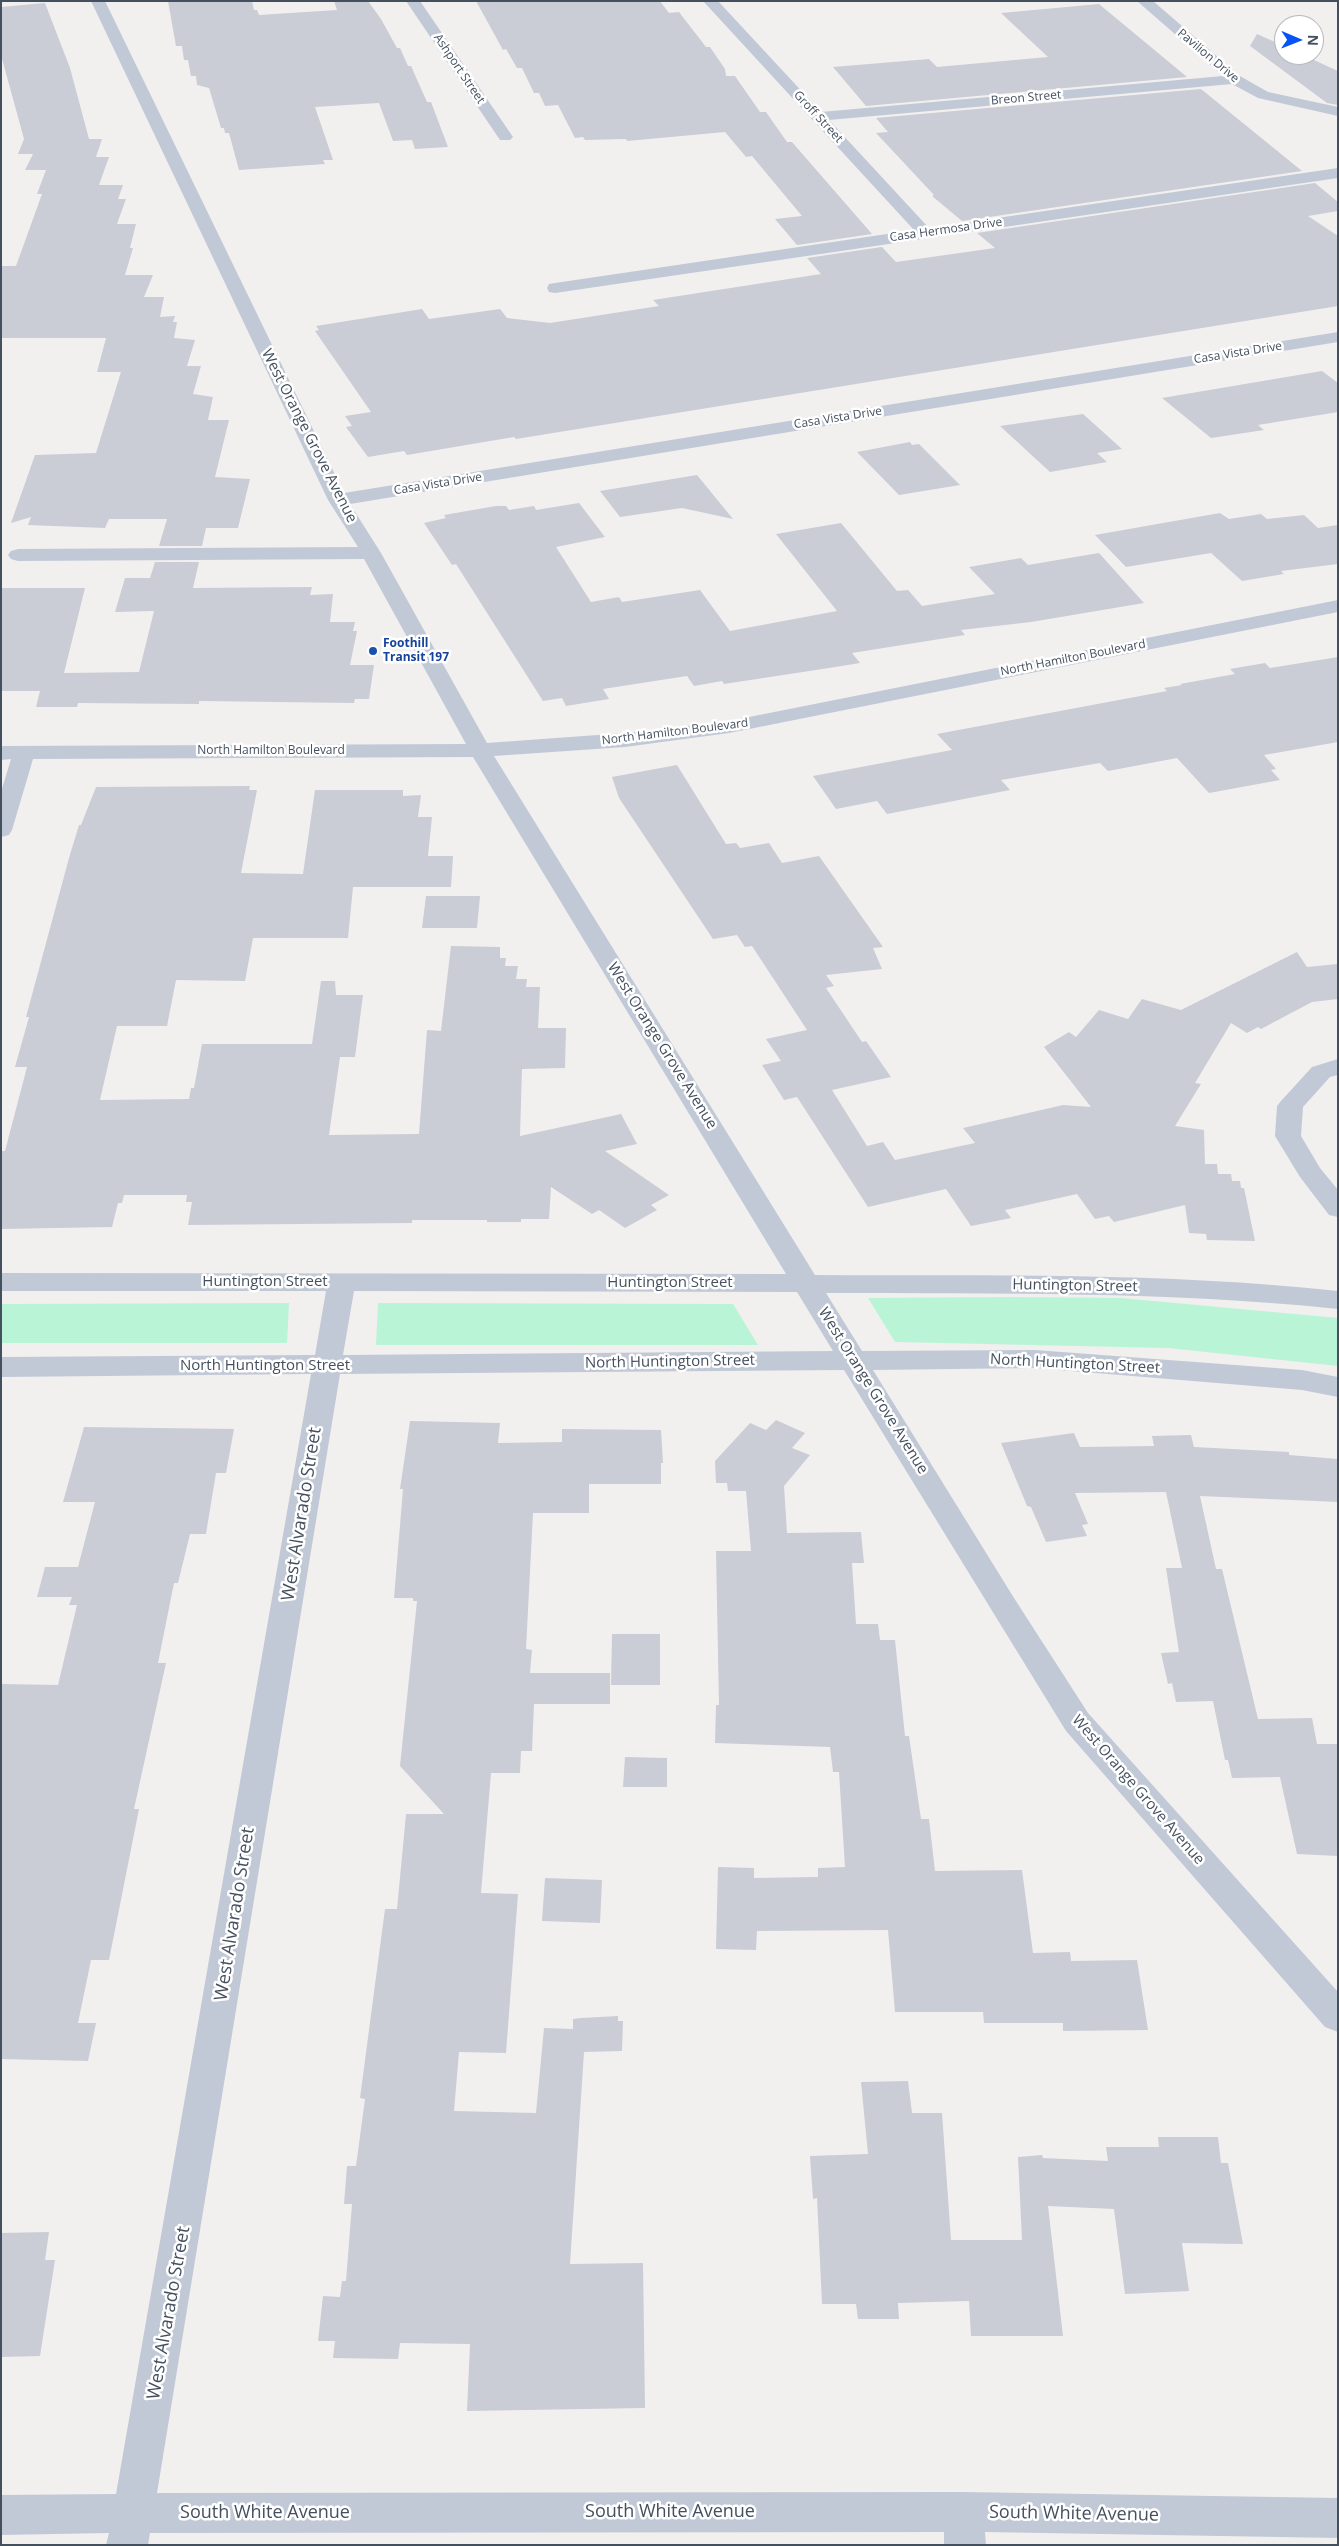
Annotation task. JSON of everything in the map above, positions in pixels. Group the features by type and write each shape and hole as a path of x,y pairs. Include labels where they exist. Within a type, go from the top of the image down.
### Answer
{"street":[{"name":"West Orange Grove Avenue","path":"98,1 338,500 370,553 480,750 1003,1606 1077,1722 1338,2017"},
{"name":"Ashport Street","path":"413,1 505,137"},
{"name":"Groff Street","path":"710,1 925,233"},
{"name":"Pavilion Drive","path":"1149,2 1235,79 1263,95 1338,112"},
{"name":"Breon Street","path":"818,117 1235,79"},
{"name":"Casa Hermosa Drive","path":"555,288 1338,173"},
{"name":"Casa Vista Drive","path":"338,500 1338,337"},
{"path":"18,555 370,553"},
{"name":"North Hamilton Boulevard","path":"1,753 480,750 625,740 729,727 1338,606"},
{"path":"1,830 24,752"},
{"path":"1338,1067 1321,1072 1290,1106 1288,1136 1309,1172 1338,1209"},
{"name":"Huntington Street","path":"1,1282 807,1283 1129,1287 1272,1292 1338,1300"},
{"name":"West Alvarado Street","path":"130,2529 154,2400 341,1282"},
{"name":"North Huntington Street","path":"1,1367 326,1366 1035,1359 1302,1380 1338,1387"},
{"name":"South White Avenue","path":"1,2516 130,2529 964,2528 1338,2518"}],"green space":[{"path":"868,1298 1121,1298 1338,1318 1338,1366 1168,1348 895,1342"},
{"path":"289,1303 287,1343 1,1343 1,1304"},
{"path":"378,1303 733,1304 758,1345 376,1345"}],"building":[{"path":"168,1 252,1 254,10 257,10 259,15 337,10 334,1 368,1 381,19 397,48 400,48 408,66 411,66 427,102 431,102 448,147 415,149 412,140 393,141 379,103 315,107 333,160 323,160 325,164 239,170 229,133 225,133 224,128 221,128 209,88 197,85 196,76 191,76 188,60 184,60 182,46 176,46"},
{"path":"476,1 660,1 669,13 679,12 706,47 710,47 725,69 726,76 735,76 760,112 766,112 787,142 792,142 872,234 797,245 775,219 802,216 752,156 746,157 725,132 627,141 626,139 585,140 583,137 575,138 558,105 545,106 539,93 534,93 522,68 517,68 506,49 503,50"},
{"path":"45,3 70,68 89,139 102,139 96,157 109,157 99,185 123,185 118,199 126,199 117,224 136,224 130,248 133,248 125,275 153,275 144,297 164,297 160,317 175,316 173,322 177,322 174,338 195,340 187,366 201,366 193,394 213,397 208,420 229,420 215,477 250,479 238,528 206,528 202,546 159,546 167,519 109,519 105,528 28,525 31,517 11,523 35,455 96,453 121,372 97,372 106,338 1,338 1,266 16,266 42,194 37,194 46,170 25,170 33,154 18,154 24,139 1,55 1,7"},
{"path":"1099,4 1187,77 866,106 833,67 929,59 937,67 1048,57 1001,13"},
{"path":"1257,34 1274,42 1274,64 1250,46"},
{"path":"1276,65 1324,65 1338,71 1338,105 1327,103"},
{"path":"1201,89 1302,171 962,221 932,196 934,195 876,133 888,132 876,118"},
{"path":"1315,183 1338,202 1338,211 1308,216 1338,236 1338,306 516,439 514,437 407,455 404,451 368,457 346,427 352,426 345,416 371,412 315,331 319,330 316,326 422,309 429,319 500,309 507,318 550,323 659,306 653,300 821,274 807,258 882,247 896,262 995,248 977,233"},
{"path":"1322,371 1338,383 1338,412 1258,425 1264,430 1211,438 1162,398"},
{"path":"1083,414 1122,449 1097,453 1107,462 1050,472 1000,426"},
{"path":"910,442 912,445 919,444 960,485 899,495 857,452"},
{"path":"697,475 733,519 682,508 620,517 600,491"},
{"path":"579,503 605,537 556,547 591,602 619,597 622,602 700,590 730,631 837,611 776,534 841,523 897,591 908,590 922,606 995,594 969,567 1021,558 1028,565 1099,553 1144,603 1031,622 961,630 965,635 852,653 860,663 829,668 724,684 722,681 694,686 687,676 603,689 609,699 566,706 562,698 543,701 456,564 452,565 424,523 446,518 444,515 496,506 506,506 509,510 534,506 536,510"},
{"path":"1220,513 1229,519 1261,514 1267,519 1304,515 1318,528 1338,525 1338,564 1281,571 1284,574 1242,581 1211,553 1126,567 1095,535"},
{"path":"155,562 199,562 193,588 312,587 310,595 333,594 330,622 355,622 353,631 357,631 350,665 374,665 369,699 355,699 354,703 199,701 199,704 78,703 77,707 36,707 40,691 1,691 1,588 85,588 64,673 139,672 154,611 115,612 125,578 150,578"},
{"path":"1338,657 1338,742 1264,755 1276,769 1271,770 1280,780 1209,793 1177,758 1108,771 1100,763 1001,780 1010,790 887,814 877,801 836,809 813,776 952,750 937,734 1167,691 1164,688 1235,674 1230,669 1265,663 1270,668"},
{"path":"677,765 726,844 736,843 740,848 769,843 782,863 819,856 883,947 873,948 882,969 826,975 834,986 826,988 862,1042 866,1041 891,1077 832,1090 867,1146 883,1142 895,1160 975,1143 963,1128 1063,1105 1091,1107 1044,1047 1069,1032 1076,1037 1099,1010 1128,1019 1142,999 1181,1010 1297,952 1307,967 1338,964 1338,999 1312,1002 1261,1029 1258,1027 1247,1033 1231,1023 1195,1083 1201,1084 1175,1126 1204,1130 1205,1164 1217,1164 1218,1174 1231,1174 1232,1181 1240,1181 1241,1188 1244,1188 1255,1241 1207,1240 1206,1234 1189,1233 1185,1205 1114,1222 1109,1216 1095,1219 1077,1194 1005,1210 1011,1218 971,1226 946,1189 868,1207 797,1097 784,1100 762,1065 781,1061 766,1039 807,1030 752,946 745,947 737,935 713,939 619,798 612,777"},
{"path":"250,786 249,790 257,790 241,873 303,874 315,790 403,790 403,796 421,795 418,817 432,817 428,856 453,856 451,887 353,887 348,938 253,938 245,981 176,980 167,1026 117,1026 100,1100 189,1099 191,1088 194,1088 202,1044 312,1044 321,981 335,981 336,995 363,995 355,1057 340,1057 329,1135 419,1134 427,1030 441,1031 451,946 500,947 500,958 506,958 505,966 518,966 516,979 527,979 526,987 540,987 538,1028 566,1028 565,1068 522,1069 520,1136 621,1114 637,1144 605,1151 669,1195 651,1205 657,1210 625,1228 599,1210 592,1214 551,1187 549,1219 521,1219 521,1222 412,1220 412,1223 188,1225 192,1202 186,1202 187,1195 124,1195 122,1203 118,1203 112,1227 1,1229 1,1151 5,1151 27,1067 15,1067 29,1017 26,1017 69,858 79,825 81,825 96,787"},
{"path":"426,896 480,896 477,928 422,928"},
{"path":"776,1420 805,1433 792,1448 810,1455 784,1486 787,1533 861,1532 864,1563 852,1563 856,1624 878,1624 880,1640 895,1640 905,1736 909,1736 921,1819 929,1819 935,1871 1022,1870 1033,1953 1070,1952 1071,1961 1137,1960 1148,2030 1063,2031 1063,2023 984,2023 983,2012 895,2012 888,1930 757,1931 756,1950 716,1949 718,1867 754,1868 754,1878 818,1877 818,1868 845,1867 839,1772 833,1772 830,1747 715,1743 716,1705 719,1705 716,1551 751,1551 746,1491 728,1491 727,1483 716,1483 715,1461 750,1423 766,1430"},
{"path":"410,1421 500,1423 498,1443 562,1442 562,1429 661,1430 663,1463 661,1463 661,1484 589,1484 589,1513 533,1513 526,1649 532,1650 530,1673 610,1673 610,1704 534,1704 532,1751 521,1751 520,1773 491,1773 481,1893 518,1894 506,2053 459,2052 454,2111 536,2113 544,2028 573,2029 573,2019 581,2018 618,2016 618,2021 623,2021 622,2051 584,2052 570,2264 643,2263 645,2408 467,2411 470,2344 400,2343 398,2359 333,2358 335,2341 318,2341 323,2296 340,2297 342,2281 346,2281 352,2204 344,2204 347,2166 356,2166 365,2099 360,2098 385,1909 397,1909 406,1814 444,1814 400,1766 417,1601 413,1601 413,1598 394,1598 403,1489 400,1489"},
{"path":"84,1427 234,1429 226,1473 216,1473 206,1534 190,1534 178,1583 174,1583 158,1663 166,1663 134,1809 139,1809 109,1960 91,1960 78,2023 96,2023 88,2061 1,2059 1,1684 58,1685 77,1605 69,1605 72,1597 37,1597 45,1567 78,1567 95,1502 63,1502"},
{"path":"1074,1433 1080,1447 1154,1446 1152,1436 1191,1435 1194,1447 1289,1452 1289,1455 1338,1459 1338,1502 1200,1496 1216,1569 1222,1569 1258,1719 1312,1718 1317,1744 1338,1744 1338,1856 1297,1854 1280,1777 1232,1778 1228,1760 1225,1760 1213,1701 1176,1702 1172,1683 1168,1684 1161,1653 1179,1652 1166,1568 1182,1568 1166,1492 1075,1493 1088,1524 1082,1525 1087,1536 1046,1542 1031,1507 1027,1506 1001,1443"},
{"path":"612,1634 660,1634 660,1685 611,1685"},
{"path":"625,1757 667,1758 667,1787 623,1787"},
{"path":"545,1878 602,1880 600,1923 542,1921"},
{"path":"908,2081 912,2113 942,2113 951,2240 1022,2240 1018,2157 1042,2155 1043,2158 1108,2161 1106,2147 1159,2147 1158,2137 1218,2137 1221,2163 1228,2163 1243,2244 1182,2243 1189,2291 1125,2294 1114,2209 1048,2206 1063,2336 971,2336 969,2301 898,2303 899,2319 858,2319 856,2304 822,2304 817,2198 813,2199 810,2156 868,2154 861,2082"},
{"path":"49,2232 45,2260 55,2260 40,2356 1,2357 1,2233"}],"place":[{"name":"Foothill Transit 197","path":"373,651"}]}
